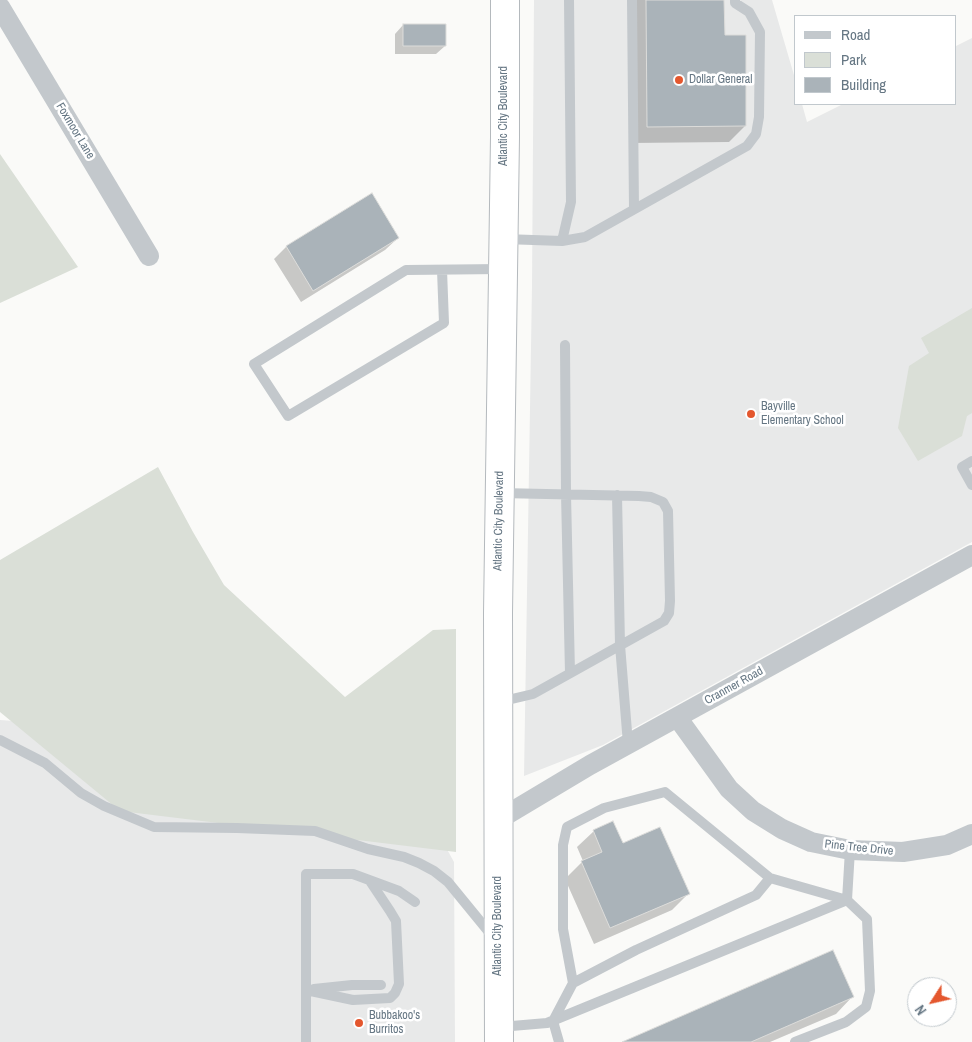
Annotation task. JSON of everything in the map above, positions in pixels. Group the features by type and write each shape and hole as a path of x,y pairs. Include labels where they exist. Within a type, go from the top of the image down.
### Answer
{"highway":[{"name":"Atlantic City Boulevard","path":"499,1034 498,703 505,0"}],"street":[{"name":"Foxmoor Lane","path":"0,7 149,256"},
{"name":"Cranmer Road","path":"498,820 590,765 972,555"},
{"name":"Pine Tree Drive","path":"677,717 729,789 753,811 782,829 811,842 850,850 903,852 947,845 972,834"}],"lane":[{"path":"562,241 570,202 569,0"},
{"path":"632,0 634,209"},
{"path":"503,238 562,241 585,237 747,146 756,134 759,117 760,32 749,12 735,3 735,0"},
{"path":"442,270 444,323 288,416 254,364 406,270 503,269"},
{"path":"565,345 570,674"},
{"path":"972,461 962,466 972,484"},
{"path":"498,703 532,694 664,620 668,613 670,601 668,511 663,502 652,497 500,493"},
{"path":"617,496 620,645 628,744"},
{"path":"0,740 44,763 81,793 104,806 154,827 315,831 419,863 434,871 448,882 498,943"},
{"path":"573,983 563,928 563,845 567,827 604,808 665,792 770,878 847,900 867,919 870,991 866,1007 846,1022 795,1042"},
{"path":"847,900 850,850"},
{"path":"306,1042 306,874 353,874 399,891 415,902"},
{"path":"559,1042 553,1021 573,983 636,950 756,895 770,878"},
{"path":"306,990 353,1000 390,998 396,993 399,984 396,921 370,880"},
{"path":"499,1034 553,1021 847,900"},
{"path":"306,990 352,985 382,985"}],"shaded area":[{"name":"Bayville Elementary School","path":"534,0 772,0 794,75 794,105 802,105 807,122 841,105 957,105 957,46 972,38 972,542 603,745 524,776 532,286"},
{"path":"0,720 27,722 438,833 454,862 455,1042 0,1042"}],"green space":[{"path":"0,154 78,267 0,303"},
{"path":"972,308 972,413 967,416 962,436 918,461 898,428 909,366 929,353 921,338"},
{"path":"158,467 224,585 345,697 433,630 456,629 456,852 120,811 0,712 0,560"}],"building":[{"path":"646,0 724,0 725,35 746,35 746,126 647,127"},
{"path":"403,24 446,24 446,46 403,46"},
{"path":"372,193 399,238 313,291 286,246"},
{"path":"613,821 623,843 660,827 690,894 610,928 581,861 602,852 593,830"},
{"path":"833,950 854,997 751,1042 622,1042"}],"place":[{"name":"Dollar General","path":"679,80"},
{"name":"Bayville Elementary School","path":"751,414"},
{"name":"Bubbakoo's Burritos","path":"359,1023"}]}
